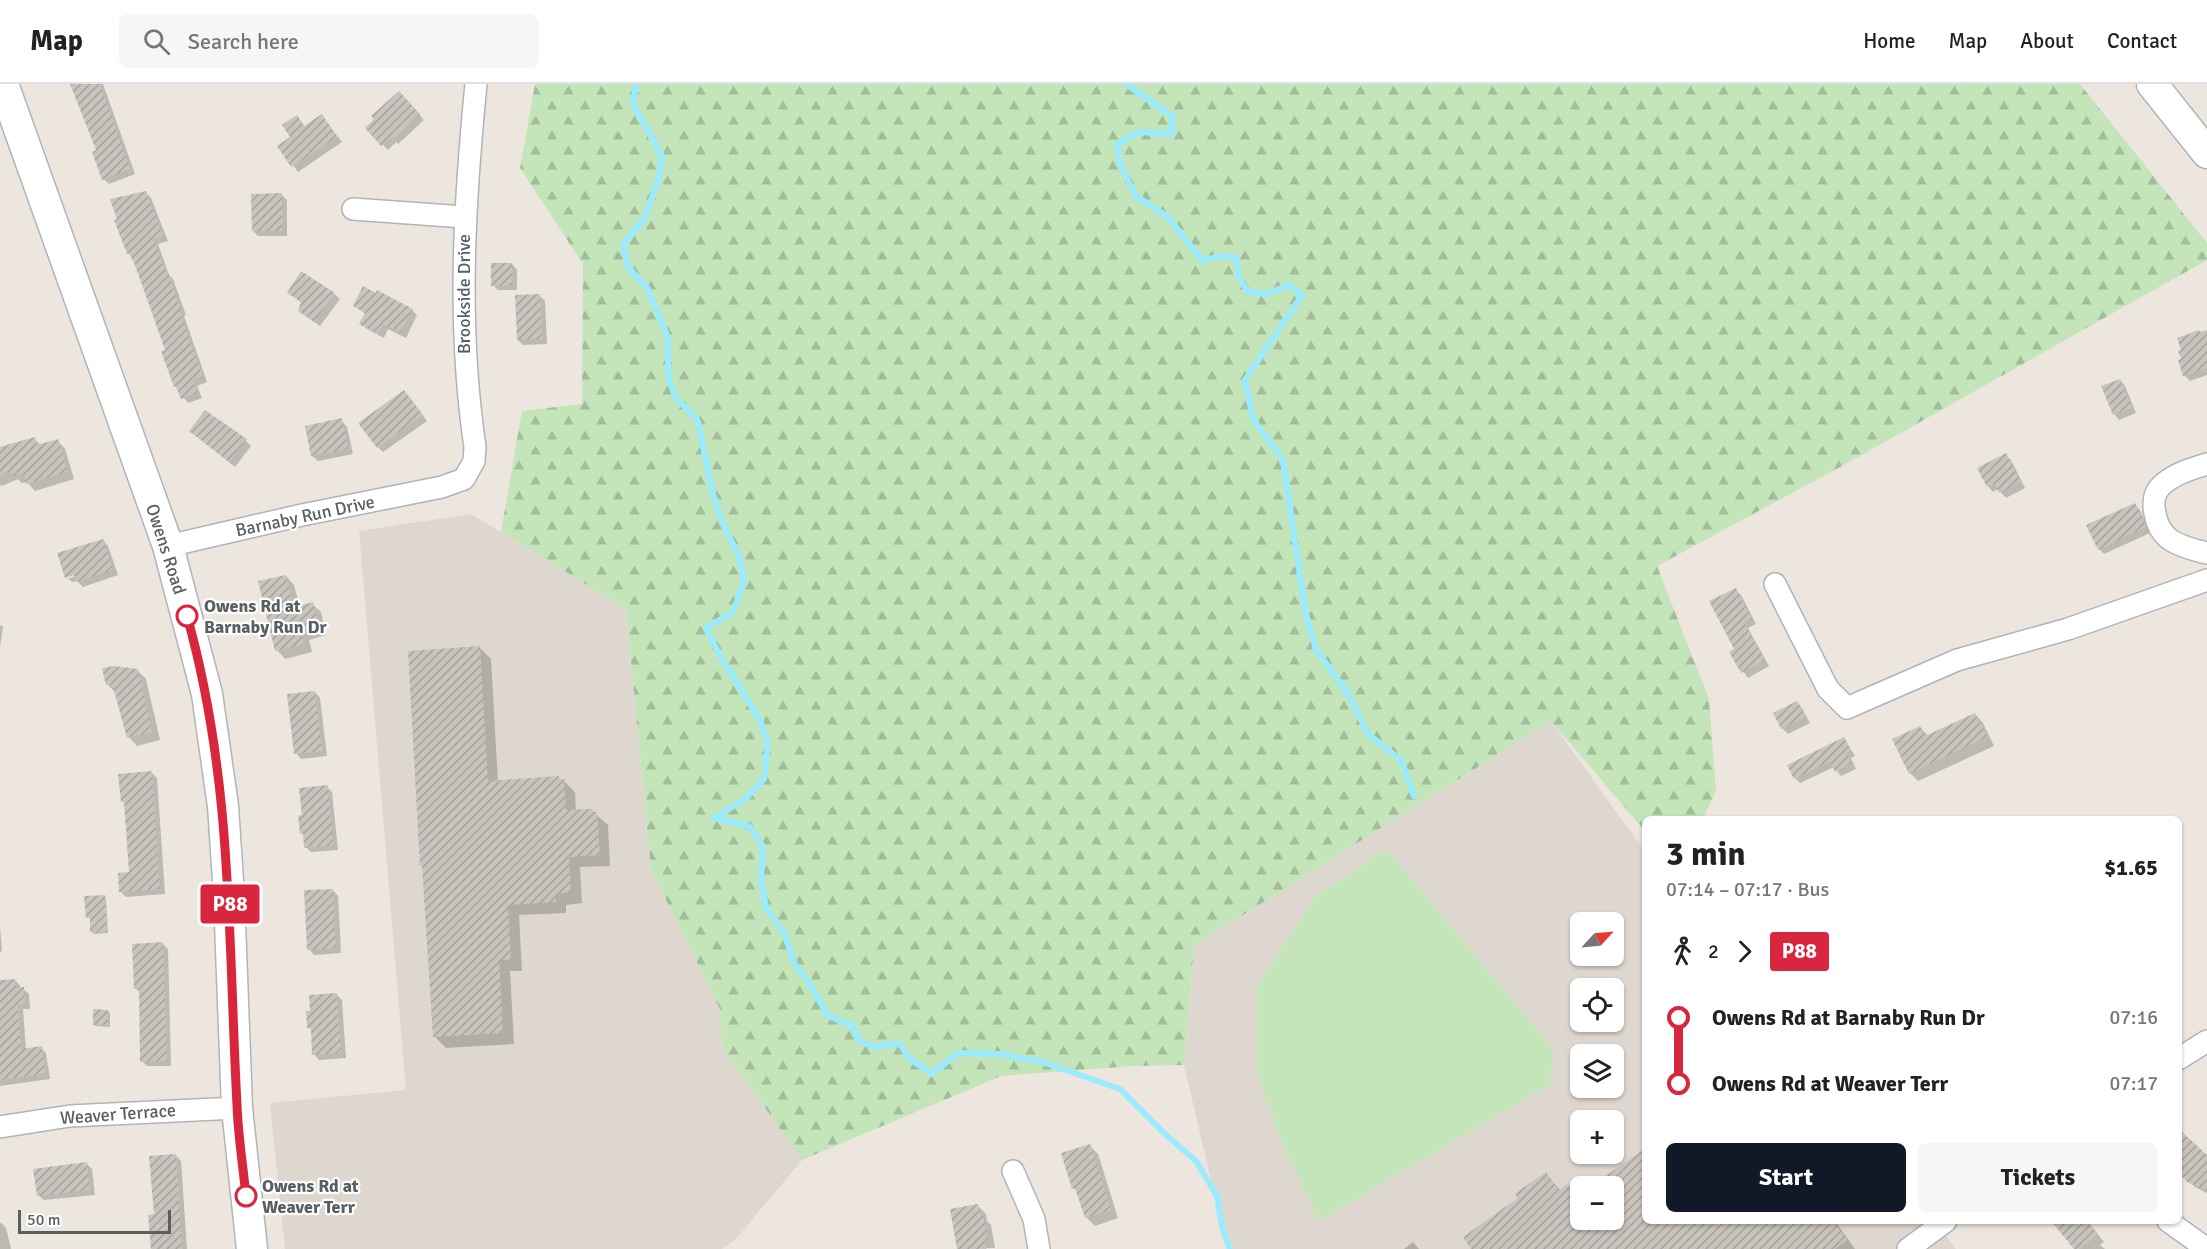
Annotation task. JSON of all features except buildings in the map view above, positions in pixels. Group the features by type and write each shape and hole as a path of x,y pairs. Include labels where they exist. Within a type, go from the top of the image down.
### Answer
{"street":[{"name":"Owens Road","path":"3,84 168,546 207,694 223,806 229,896 237,1108 252,1249"},
{"name":"Brookside Drive","path":"442,487 464,479 474,461 475,447 465,364 464,217 476,84"},
{"path":"2152,84 2207,153"},
{"path":"353,209 464,217"},
{"path":"2207,464 2183,471 2160,487 2154,500 2156,519 2167,537 2191,549 2207,553"},
{"name":"Barnaby Run Drive","path":"168,546 302,515 442,487"},
{"path":"1775,584 1828,689 1847,708 1957,660 2068,629 2207,580"},
{"path":"2182,1057 2207,1041"},
{"name":"Weaver Terrace","path":"0,1127 70,1116 237,1108"},
{"path":"1012,1171 1034,1219 1039,1249"},
{"path":"1908,1249 1942,1224"},
{"path":"2172,1224 2207,1249"}],"shaded area":[{"path":"471,514 626,608 651,870 720,1009 722,1047 802,1160 735,1240 722,1249 285,1249 270,1103 406,1090 359,531"},
{"path":"1551,721 1642,848 1642,1224 1937,1224 1956,1249 1227,1249 1184,1065 1194,946"}],"green space":[{"path":"535,84 2080,84 2207,243 2207,260 1842,466 1657,566 1709,699 1716,791 1704,816 1642,816 1642,827 1551,721 1194,946 1184,1065 1132,1066 1001,1076 802,1160 722,1047 720,1009 651,870 626,609 501,532 522,411 582,404 583,264 520,168"},
{"path":"1387,849 1552,1048 1551,1084 1319,1221 1283,1146 1257,1074 1257,986 1315,897"}],"waterway":[{"path":"636,84 633,104 662,156 658,181 644,219 623,244 628,267 648,289 668,338 668,375 675,397 698,421 712,491 723,524 739,556 744,582 733,612 706,628 719,654 760,720 768,743 764,779 745,799 714,818 749,826 763,847 761,879 766,908 785,934 794,963 810,984 828,1016 852,1025 858,1039 875,1048 886,1044 900,1044 909,1058 932,1074 958,1053 998,1054 1040,1061 1120,1089 1196,1161 1217,1196 1222,1227 1230,1249"},
{"path":"1126,84 1172,116 1172,134 1139,132 1117,144 1121,167 1136,196 1168,217 1203,261 1219,256 1237,258 1238,276 1248,292 1267,294 1289,285 1302,295 1245,380 1253,419 1283,460 1305,610 1316,650 1349,695 1368,734 1401,760 1414,796"}],"bus line":[{"name":"P88","path":"187,616 207,694 223,806 229,896 237,1108 246,1196"}],"place":[{"name":"Owens Rd at Barnaby Run Dr","path":"187,616"},
{"name":"Owens Rd at Weaver Terr","path":"246,1196"}]}
